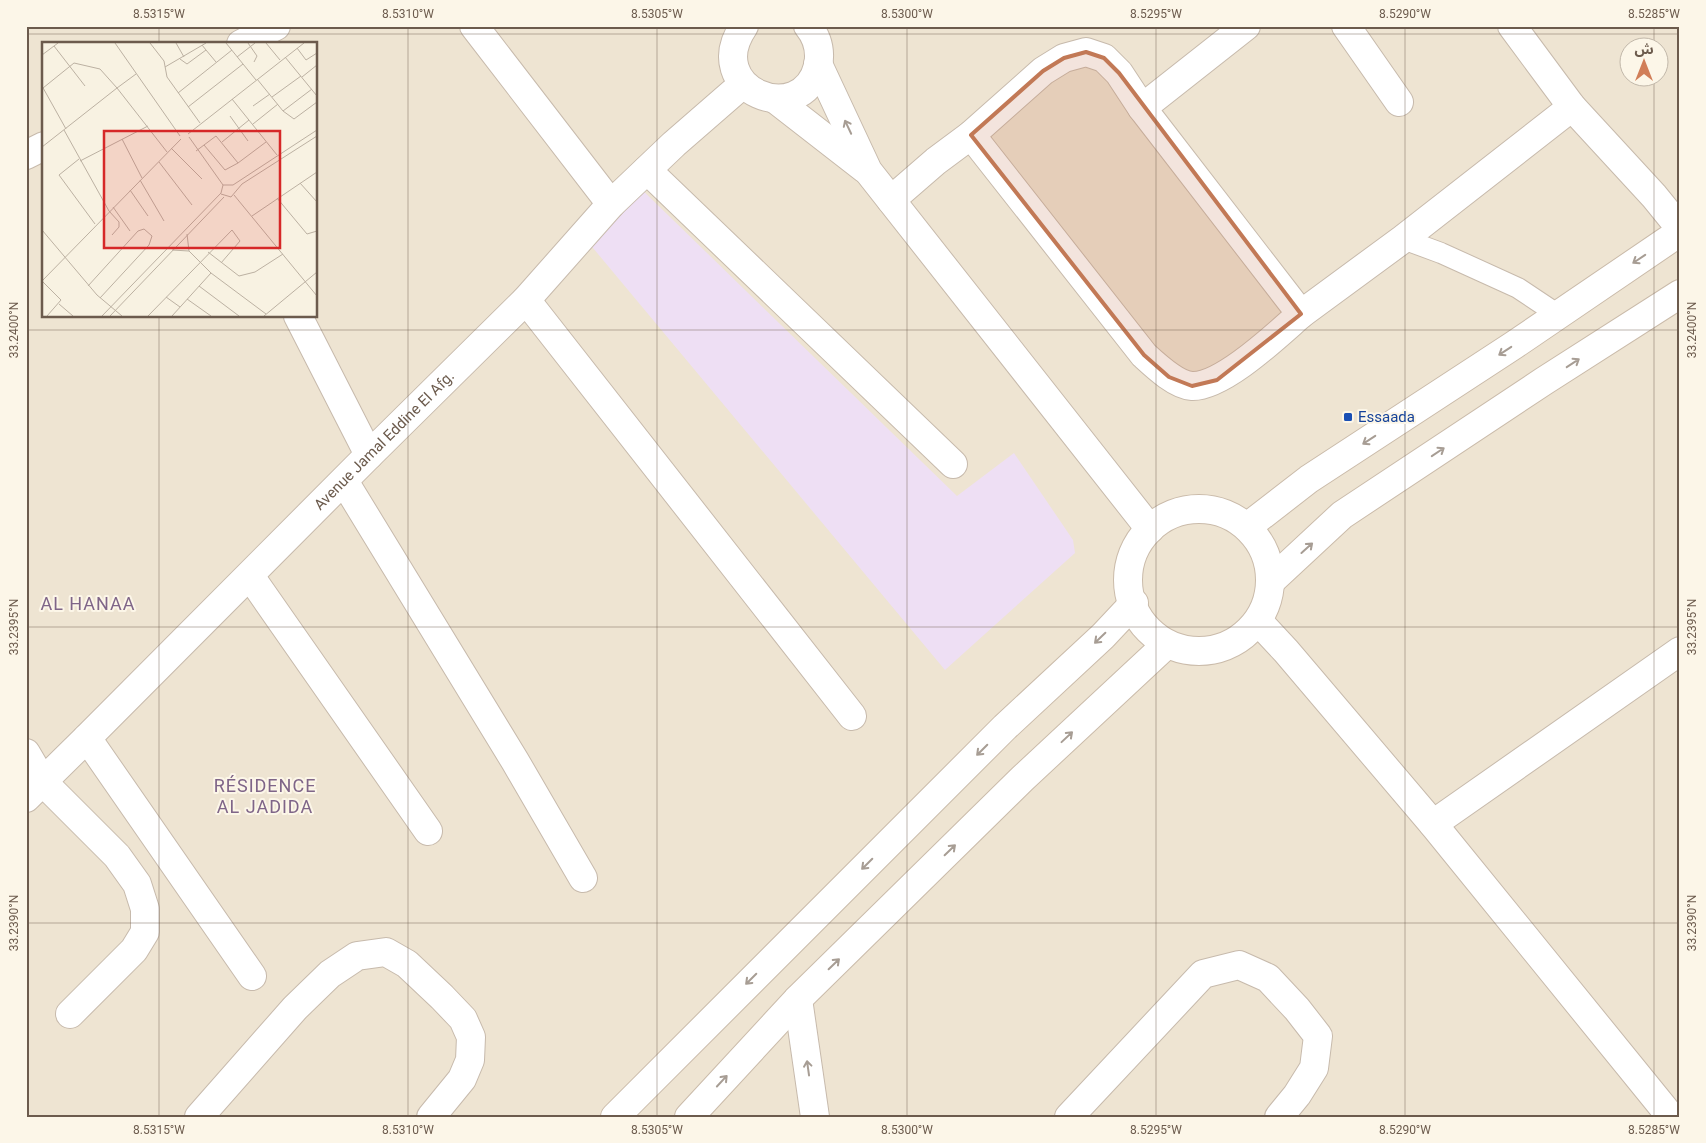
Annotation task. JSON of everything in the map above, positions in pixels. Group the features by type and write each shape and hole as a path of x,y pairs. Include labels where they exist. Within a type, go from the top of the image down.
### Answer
{"street":[{"path":"245,42 276,26"},
{"path":"474,26 611,204"},
{"path":"1142,108 1246,26"},
{"path":"1346,26 1399,102"},
{"path":"1512,26 1572,107 1654,196 1680,228"},
{"path":"733,33 732,61 736,73 743,84 752,92 763,97 775,99 798,93 808,85 815,75 819,51 816,38 809,27"},
{"path":"891,200 936,161 971,135 1043,71 1064,58 1086,52 1104,58 1119,72 1142,108 1301,314"},
{"path":"818,64 868,171 1150,529"},
{"name":"Avenue Jamal Eddine El Afg.","path":"35,790 526,300 611,204 674,144 743,84"},
{"path":"775,99 868,171"},
{"path":"971,135 1144,355 1169,377 1192,386 1216,380 1250,358 1301,314 1403,238 1572,107"},
{"path":"26,155 42,147"},
{"path":"646,170 953,464"},
{"path":"1247,527 1309,479 1514,345 1680,232"},
{"path":"1271,581 1342,516 1528,392 1680,294"},
{"path":"526,300 852,716"},
{"path":"299,318 369,455"},
{"path":"344,481 515,761 583,878"},
{"path":"1190,509 1211,510 1230,516 1247,527 1263,548 1268,560 1271,581 1267,601 1258,621 1228,645 1209,650 1188,650 1167,644 1152,633 1139,618 1128,578 1131,559 1140,540 1150,529 1171,515 1190,509"},
{"path":"250,576 428,831"},
{"path":"614,1117 998,734 1103,636 1134,603"},
{"path":"1258,621 1286,651 1433,824 1671,1117"},
{"path":"688,1117 798,999 1022,779 1167,644"},
{"path":"1433,824 1680,651"},
{"path":"87,738 252,976"},
{"path":"26,753 35,790 117,856 137,884 145,909 145,932 134,950 70,1014"},
{"path":"199,1117 295,1008 330,974 357,956 386,952 407,964 442,997 463,1020 471,1037 470,1060 462,1079 431,1117"},
{"path":"1069,1117 1203,974 1240,965 1268,978 1297,1009 1318,1036 1314,1068 1297,1095 1279,1117"},
{"path":"798,999 814,1117"}],"lane":[{"path":"1403,238 1518,288 1557,314"}],"highlighted area":[{"path":"1086,52 1104,58 1119,73 1301,314 1217,380 1192,386 1169,377 1144,355 971,135 1043,71 1064,58"}],"shaded area":[{"path":"26,26 1680,26 1680,1117 26,1117"},
{"path":"634,182 957,496 1014,453 1073,540 1075,553 945,670 583,236"}],"place":[{"name":"Essaada","path":"1348,417"}],"district":[{"name":"AL HANAA","path":"88,604"},
{"name":"RÉSIDENCE AL JADIDA","path":"265,796"}]}
